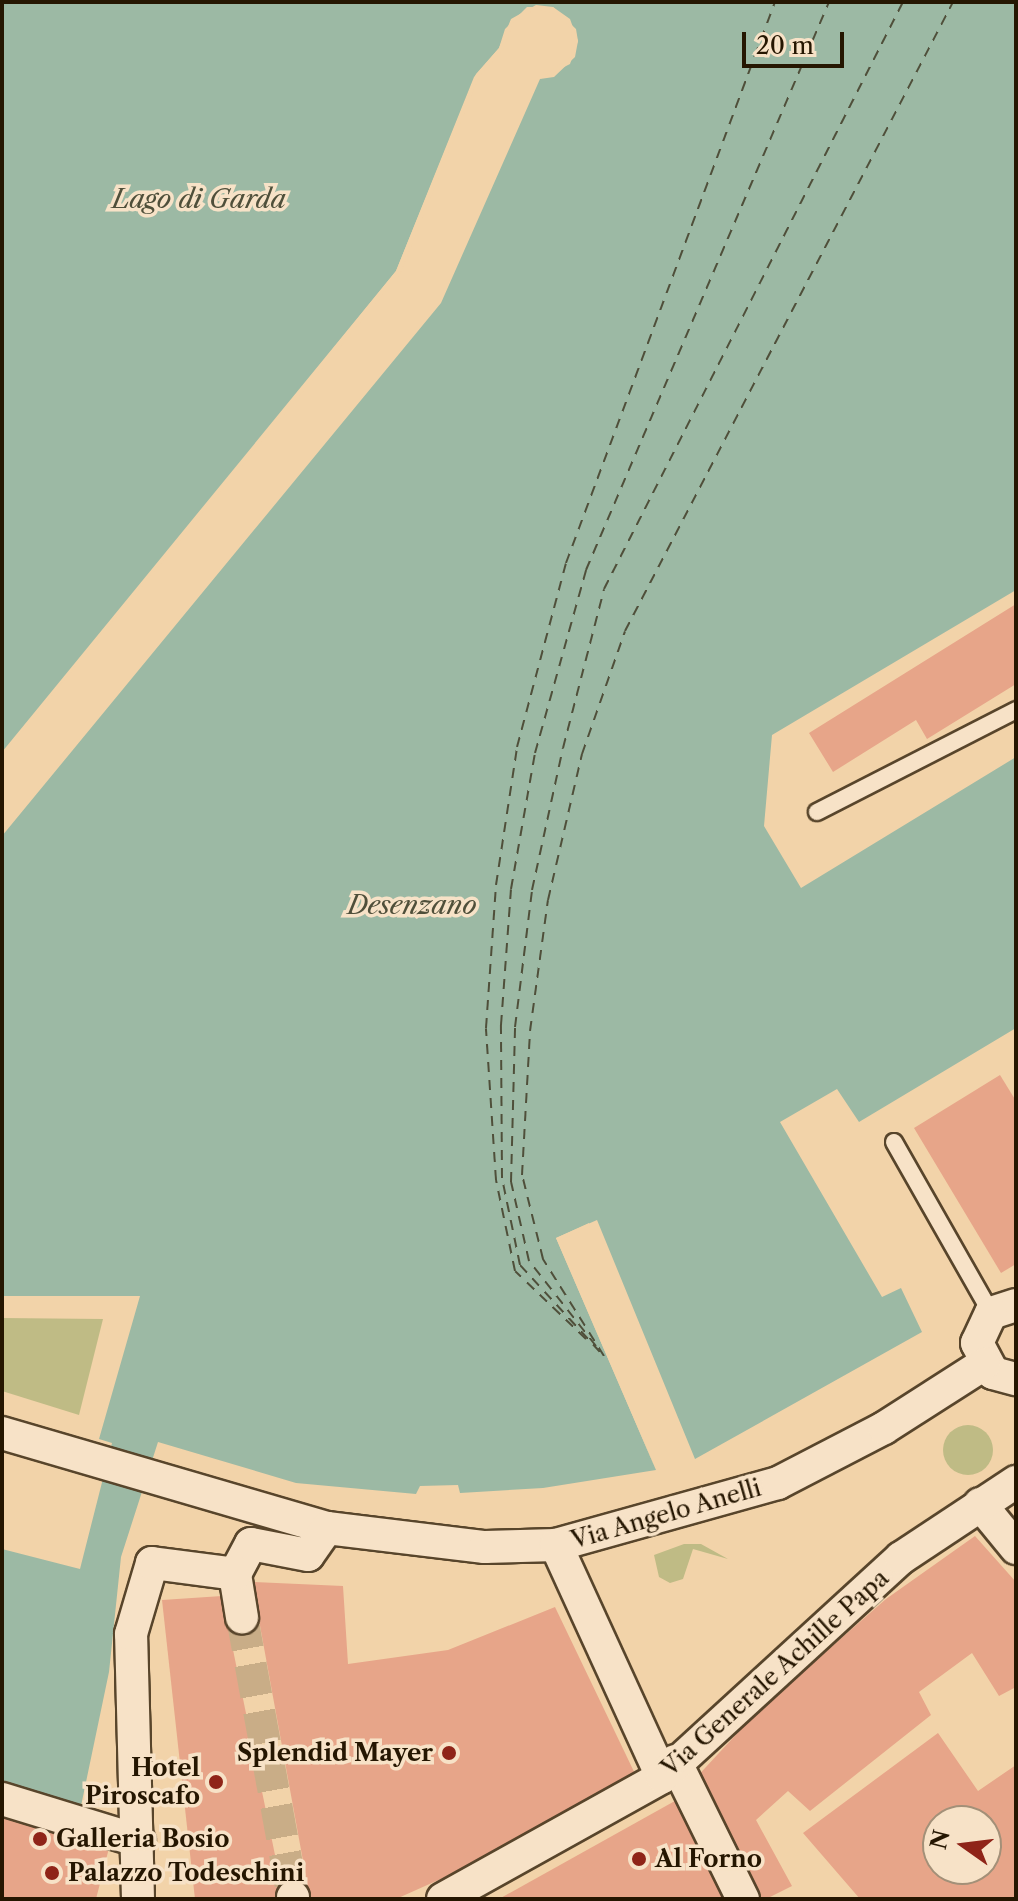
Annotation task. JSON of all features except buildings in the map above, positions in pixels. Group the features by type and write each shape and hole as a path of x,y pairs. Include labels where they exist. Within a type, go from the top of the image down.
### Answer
{"street":[{"path":"1004,1309 979,1331 984,1364 1003,1378 1016,1379"},
{"name":"Via Angelo Anelli","path":"2,1433 157,1475 327,1528 485,1547 556,1545 778,1483 884,1428 984,1364"},
{"name":"Via Generale Achille Papa","path":"443,1899 668,1769 901,1558 1016,1482"},
{"path":"980,1504 1016,1548"},
{"path":"242,1617 235,1574 251,1544 308,1555 327,1528"},
{"path":"556,1545 668,1769 743,1899"},
{"path":"138,1899 139,1841 131,1634 152,1563 235,1574"},
{"path":"2,1799 139,1841"}],"lane":[{"path":"817,812 1016,710"},
{"path":"894,1142 1004,1309"}],"shaded area":[{"path":"2,1318 103,1319 79,1415 2,1391"},
{"path":"968,1425 986,1432 993,1450 986,1468 968,1475 950,1468 943,1450 950,1432"},
{"path":"684,1544 701,1544 728,1559 693,1549 683,1579 670,1583 659,1577 654,1555"}],"water":[{"name":"Desenzano","path":"2,2 1016,2 1016,590 772,735 764,826 801,888 1016,757 1016,1028 859,1122 837,1089 780,1122 882,1297 901,1288 922,1332 695,1459 597,1220 556,1238 656,1470 543,1488 460,1493 458,1485 420,1486 416,1494 296,1483 158,1442 121,1557 109,1672 81,1806 2,1781 2,1549 80,1569 112,1443 99,1439 140,1296 2,1296 2,836 441,303 540,79 554,77 575,57 578,41 576,29 553,7 527,7 505,29 499,48 476,74 396,271 2,752"}],"pier":[{"path":"536,5 553,7 570,19 578,41 570,64 540,79 571,56 572,31 560,15 536,9 514,21 503,50 479,77 400,274 2,756 396,271 474,77 499,48 511,19"},
{"path":"589,1223 590,1227 561,1240 656,1470 556,1238"}],"ferry route":[{"path":"586,1339 515,1271 496,1180 486,1028 496,885 517,747 566,563 775,2"},
{"path":"600,1352 520,1265 502,1178 501,1025 511,889 535,753 586,570 829,2"},
{"path":"596,1346 529,1261 511,1182 515,1027 532,890 563,748 604,589 903,2"},
{"path":"604,1356 543,1259 522,1175 530,1031 548,900 582,754 625,631 953,2"}],"tunnel":[{"path":"242,1617 293,1897"}],"place":[{"name":"Splendid Mayer","path":"449,1753"},
{"name":"Hotel Piroscafo","path":"216,1782"},
{"name":"Galleria Bosio","path":"40,1839"},
{"name":"Al Forno","path":"639,1859"},
{"name":"Palazzo Todeschini","path":"52,1873"}],"water label":[{"name":"Lago di Garda","path":"199,200"}]}
